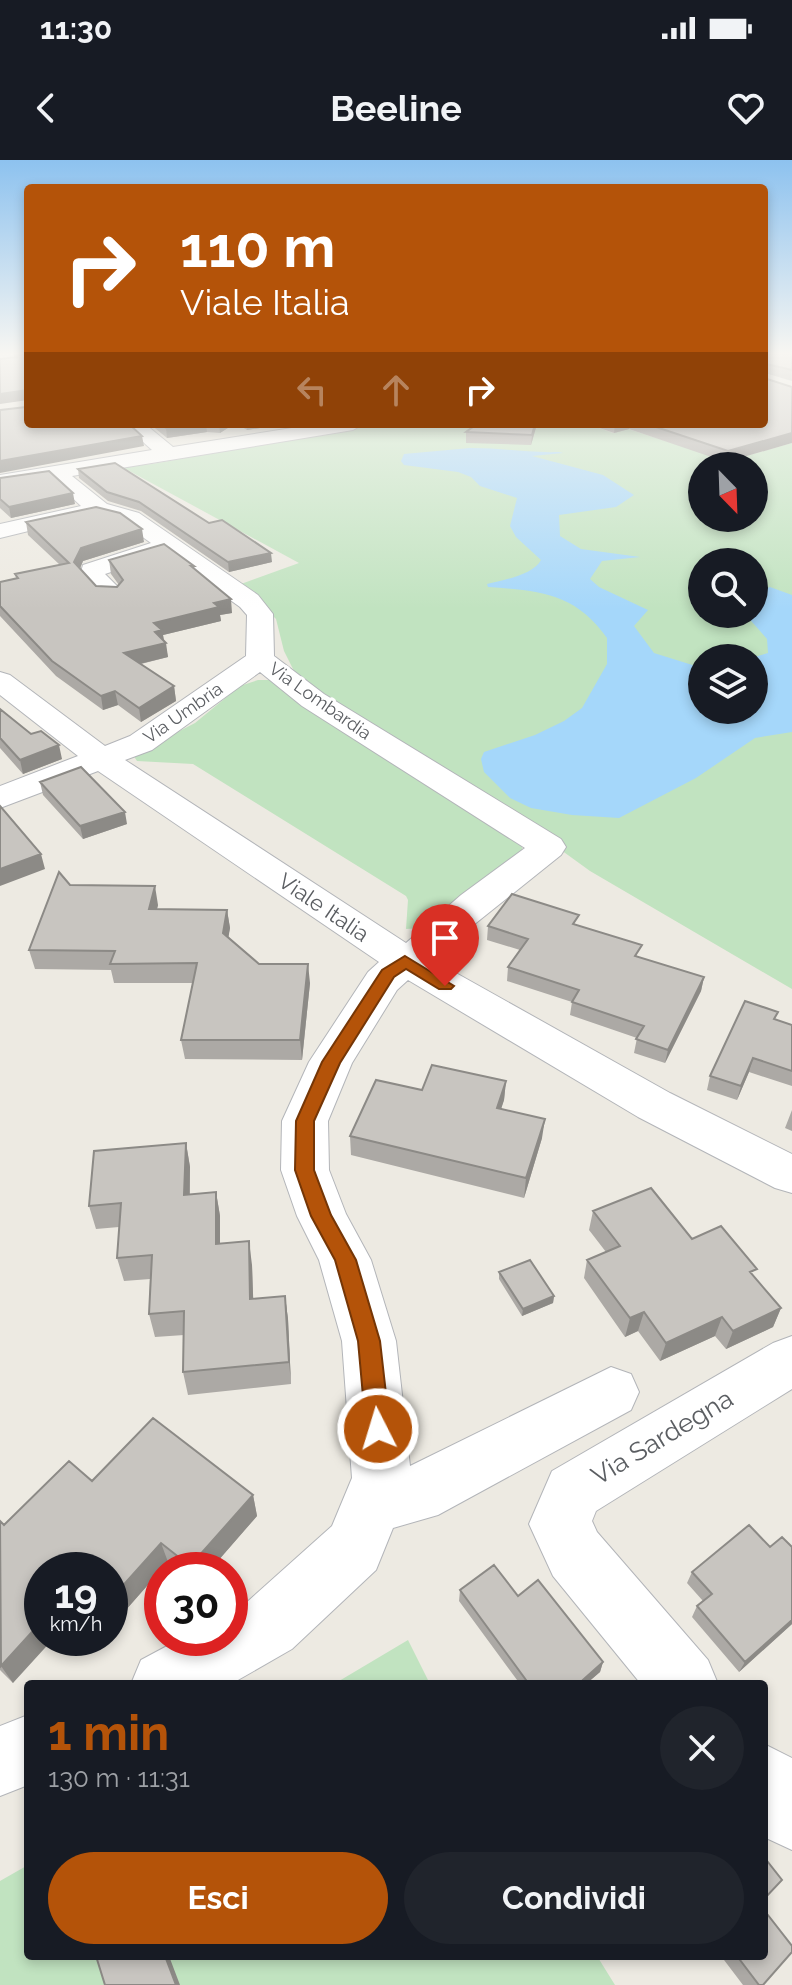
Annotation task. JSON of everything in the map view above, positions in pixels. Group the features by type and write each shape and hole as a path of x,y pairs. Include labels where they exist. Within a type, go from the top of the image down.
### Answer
{"street":[{"path":"150,438 170,455"},
{"path":"0,469 81,458 170,455 269,438"},
{"path":"0,481 57,472 81,458"},
{"name":"Via Lombardia","path":"57,472 73,490 99,509 131,518 249,601 260,614 260,659 313,700 548,847 414,955"},
{"path":"0,531 99,509"},
{"path":"110,592 92,575 92,570 169,545"},
{"name":"Via Umbria","path":"0,798 141,743 260,659"},
{"name":"Viale Italia","path":"0,681 102,759 654,1105 792,1175"},
{"path":"172,1680 269,1626 354,1548 382,1478 369,1341 345,1260 322,1216 305,1170 305,1121 331,1062 382,981 414,955"},
{"name":"Via Sardegna","path":"681,1680 575,1554 560,1524 573,1491 792,1360"},
{"path":"372,1502 417,1494 611,1392"},
{"path":"0,1761 24,1752"}],"green space":[{"path":"297,438 657,438 700,452 688,452 688,532 768,532 768,452 760,452 792,443 792,989 590,871 388,743 296,675 284,651 276,619 241,584 299,563 122,467"},
{"path":"258,680 277,680 499,824 522,847 525,860 437,927 406,929 406,896 193,764 137,761 133,755 195,723 240,686"},
{"path":"408,1640 428,1680 341,1680"},
{"path":"24,1867 24,1960 599,1960 615,1985 0,1985 0,1881"}],"water":[{"path":"470,448 559,452 563,453 532,456 603,475 634,495 616,507 559,515 560,536 581,549 640,557 602,561 590,579 599,587 648,610 634,626 654,653 688,664 688,724 768,724 768,644 757,628 768,628 768,588 792,595 792,732 755,738 696,778 619,818 531,808 510,798 484,772 481,759 484,752 535,735 582,708 607,664 607,638 582,612 555,597 488,587 487,584 531,570 541,560 516,537 510,526 517,498 480,486 471,477 458,472 404,465 401,461 404,454"}],"building":[{"path":"0,438 130,438 0,461"},
{"path":"690,438 774,438 728,451"},
{"path":"115,463 209,523 222,520 271,553 228,562 139,502 107,492 78,469"},
{"path":"49,471 73,493 9,507 0,499 0,478"},
{"path":"96,507 120,513 142,529 81,548 74,562 96,586 117,587 123,580 109,560 164,544 231,599 214,603 219,607 154,623 162,630 155,632 166,643 124,653 174,686 139,708 115,691 101,696 52,661 0,606 0,582 18,578 15,574 69,563 26,522"},
{"path":"0,709 31,734 41,731 59,745 20,760 0,738"},
{"path":"81,767 125,812 80,826 40,782"},
{"path":"0,806 41,854 0,869"},
{"path":"59,872 70,885 155,886 149,909 227,910 223,933 259,964 308,964 300,1040 181,1040 197,963 110,964 115,951 29,950"},
{"path":"512,894 579,915 573,924 642,945 635,956 704,977 668,1050 636,1039 644,1026 572,1002 579,990 508,967 528,939 488,926"},
{"path":"745,1001 778,1012 774,1019 792,1025 792,1071 753,1058 741,1086 710,1076"},
{"path":"432,1065 506,1081 497,1108 545,1119 526,1178 350,1136 376,1080 422,1090"},
{"path":"186,1143 184,1195 216,1192 216,1244 249,1241 250,1299 285,1296 289,1362 183,1372 184,1311 149,1314 152,1255 117,1258 121,1203 89,1206 94,1151"},
{"path":"651,1188 692,1239 721,1226 757,1269 750,1272 781,1308 733,1331 722,1317 666,1343 644,1312 630,1318 587,1260 620,1246 593,1211"},
{"path":"530,1260 554,1296 523,1309 499,1272"},
{"path":"153,1418 253,1495 202,1552 172,1552 161,1543 153,1552 144,1552 144,1562 128,1580 128,1552 24,1552 24,1641 1,1666 0,1521 4,1525 69,1461 92,1481"},
{"path":"749,1525 770,1547 782,1537 792,1547 792,1620 745,1662 697,1606 712,1594 692,1572"},
{"path":"494,1565 518,1596 538,1580 603,1662 583,1680 526,1680 460,1590"},
{"path":"768,1862 782,1880 768,1895"},
{"path":"768,1915 792,1946 792,1952 763,1985 759,1985 740,1960 768,1960"},
{"path":"97,1960 167,1960 176,1985 105,1985"}],"route":[{"path":"378,1429 369,1341 345,1260 322,1216 305,1170 305,1121 331,1062 388,974 405,961 445,986"}]}
